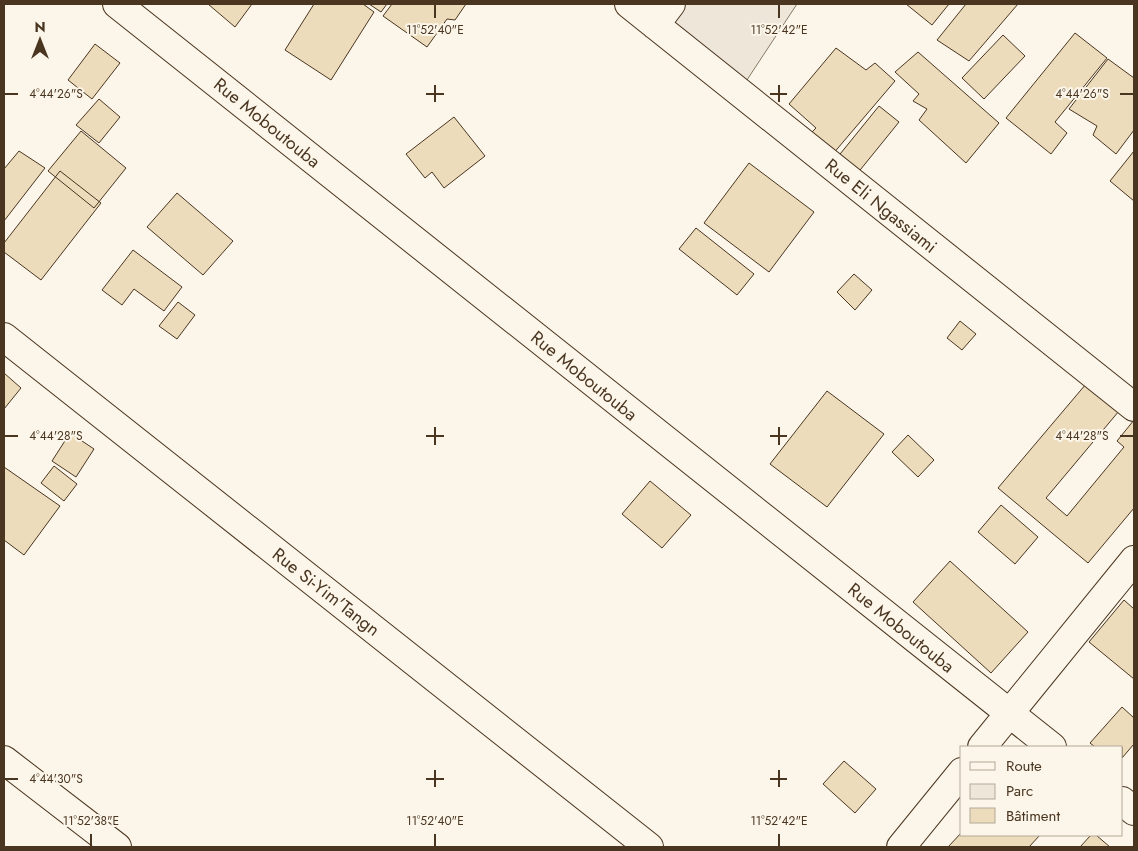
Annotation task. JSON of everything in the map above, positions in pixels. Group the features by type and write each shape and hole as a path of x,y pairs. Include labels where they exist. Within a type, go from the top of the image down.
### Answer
{"street":[{"name":"Rue Moboutouba","path":"117,4 1051,746"},
{"name":"Rue Eli Ngassiami","path":"629,4 663,14 1134,407"},
{"name":"Rue Si-Yim'Tangn","path":"4,337 649,847"},
{"path":"983,746 1134,560"},
{"path":"4,760 117,847"},
{"path":"900,847 960,774"},
{"path":"1123,803 1134,811"}],"green space":[{"path":"646,4 797,4 739,92"}],"building":[{"path":"208,4 252,4 235,27"},
{"path":"314,4 363,4 374,12 331,80 285,50"},
{"path":"369,4 387,4 381,12"},
{"path":"392,4 466,4 455,20 447,19 427,47 383,16"},
{"path":"906,4 949,4 932,25"},
{"path":"966,4 1018,4 969,61 937,40"},
{"path":"1075,33 1107,58 1055,122 1067,133 1051,154 1006,118"},
{"path":"1003,35 1025,56 984,99 962,78"},
{"path":"95,44 120,63 92,99 68,80"},
{"path":"836,48 866,70 875,63 895,81 832,155 808,136 816,128 789,104"},
{"path":"918,52 999,123 966,163 919,120 927,109 913,101 919,94 895,72"},
{"path":"1108,59 1134,78 1134,130 1116,154 1093,135 1097,126 1069,109"},
{"path":"99,99 120,117 99,143 76,125"},
{"path":"879,106 899,122 852,180 832,164"},
{"path":"454,117 485,156 444,188 432,172 425,178 406,154"},
{"path":"81,131 126,168 94,208 48,171"},
{"path":"19,151 45,168 4,221 4,169"},
{"path":"1134,151 1134,201 1110,181"},
{"path":"749,163 814,212 769,272 704,223"},
{"path":"60,171 101,203 41,280 4,252 4,243"},
{"path":"177,193 233,241 203,275 147,227"},
{"path":"696,228 754,274 737,295 679,249"},
{"path":"133,250 182,287 164,311 134,289 122,305 102,290"},
{"path":"854,274 872,290 855,310 837,292"},
{"path":"178,302 195,315 177,339 159,326"},
{"path":"960,321 976,334 962,350 947,338"},
{"path":"4,373 21,388 4,409"},
{"path":"1086,384 1119,411 1046,498 1067,516 1124,447 1117,441 1134,420 1134,508 1088,563 998,488"},
{"path":"827,391 884,434 827,507 770,464"},
{"path":"70,433 94,449 76,477 52,461"},
{"path":"908,435 934,460 918,477 892,452"},
{"path":"54,466 77,484 64,501 41,483"},
{"path":"4,467 60,506 24,555 4,540"},
{"path":"650,481 691,515 662,548 622,514"},
{"path":"1001,505 1038,537 1015,564 978,532"},
{"path":"950,561 1028,632 991,673 913,602"},
{"path":"1124,600 1134,609 1134,679 1089,642"},
{"path":"1122,707 1134,718 1134,744 1123,757 1123,746 1094,746 1090,743"},
{"path":"844,761 876,789 855,813 823,784"},
{"path":"960,834 960,836 1039,836 1029,847 948,847"},
{"path":"1090,836 1097,836 1110,847 1080,847"}]}
